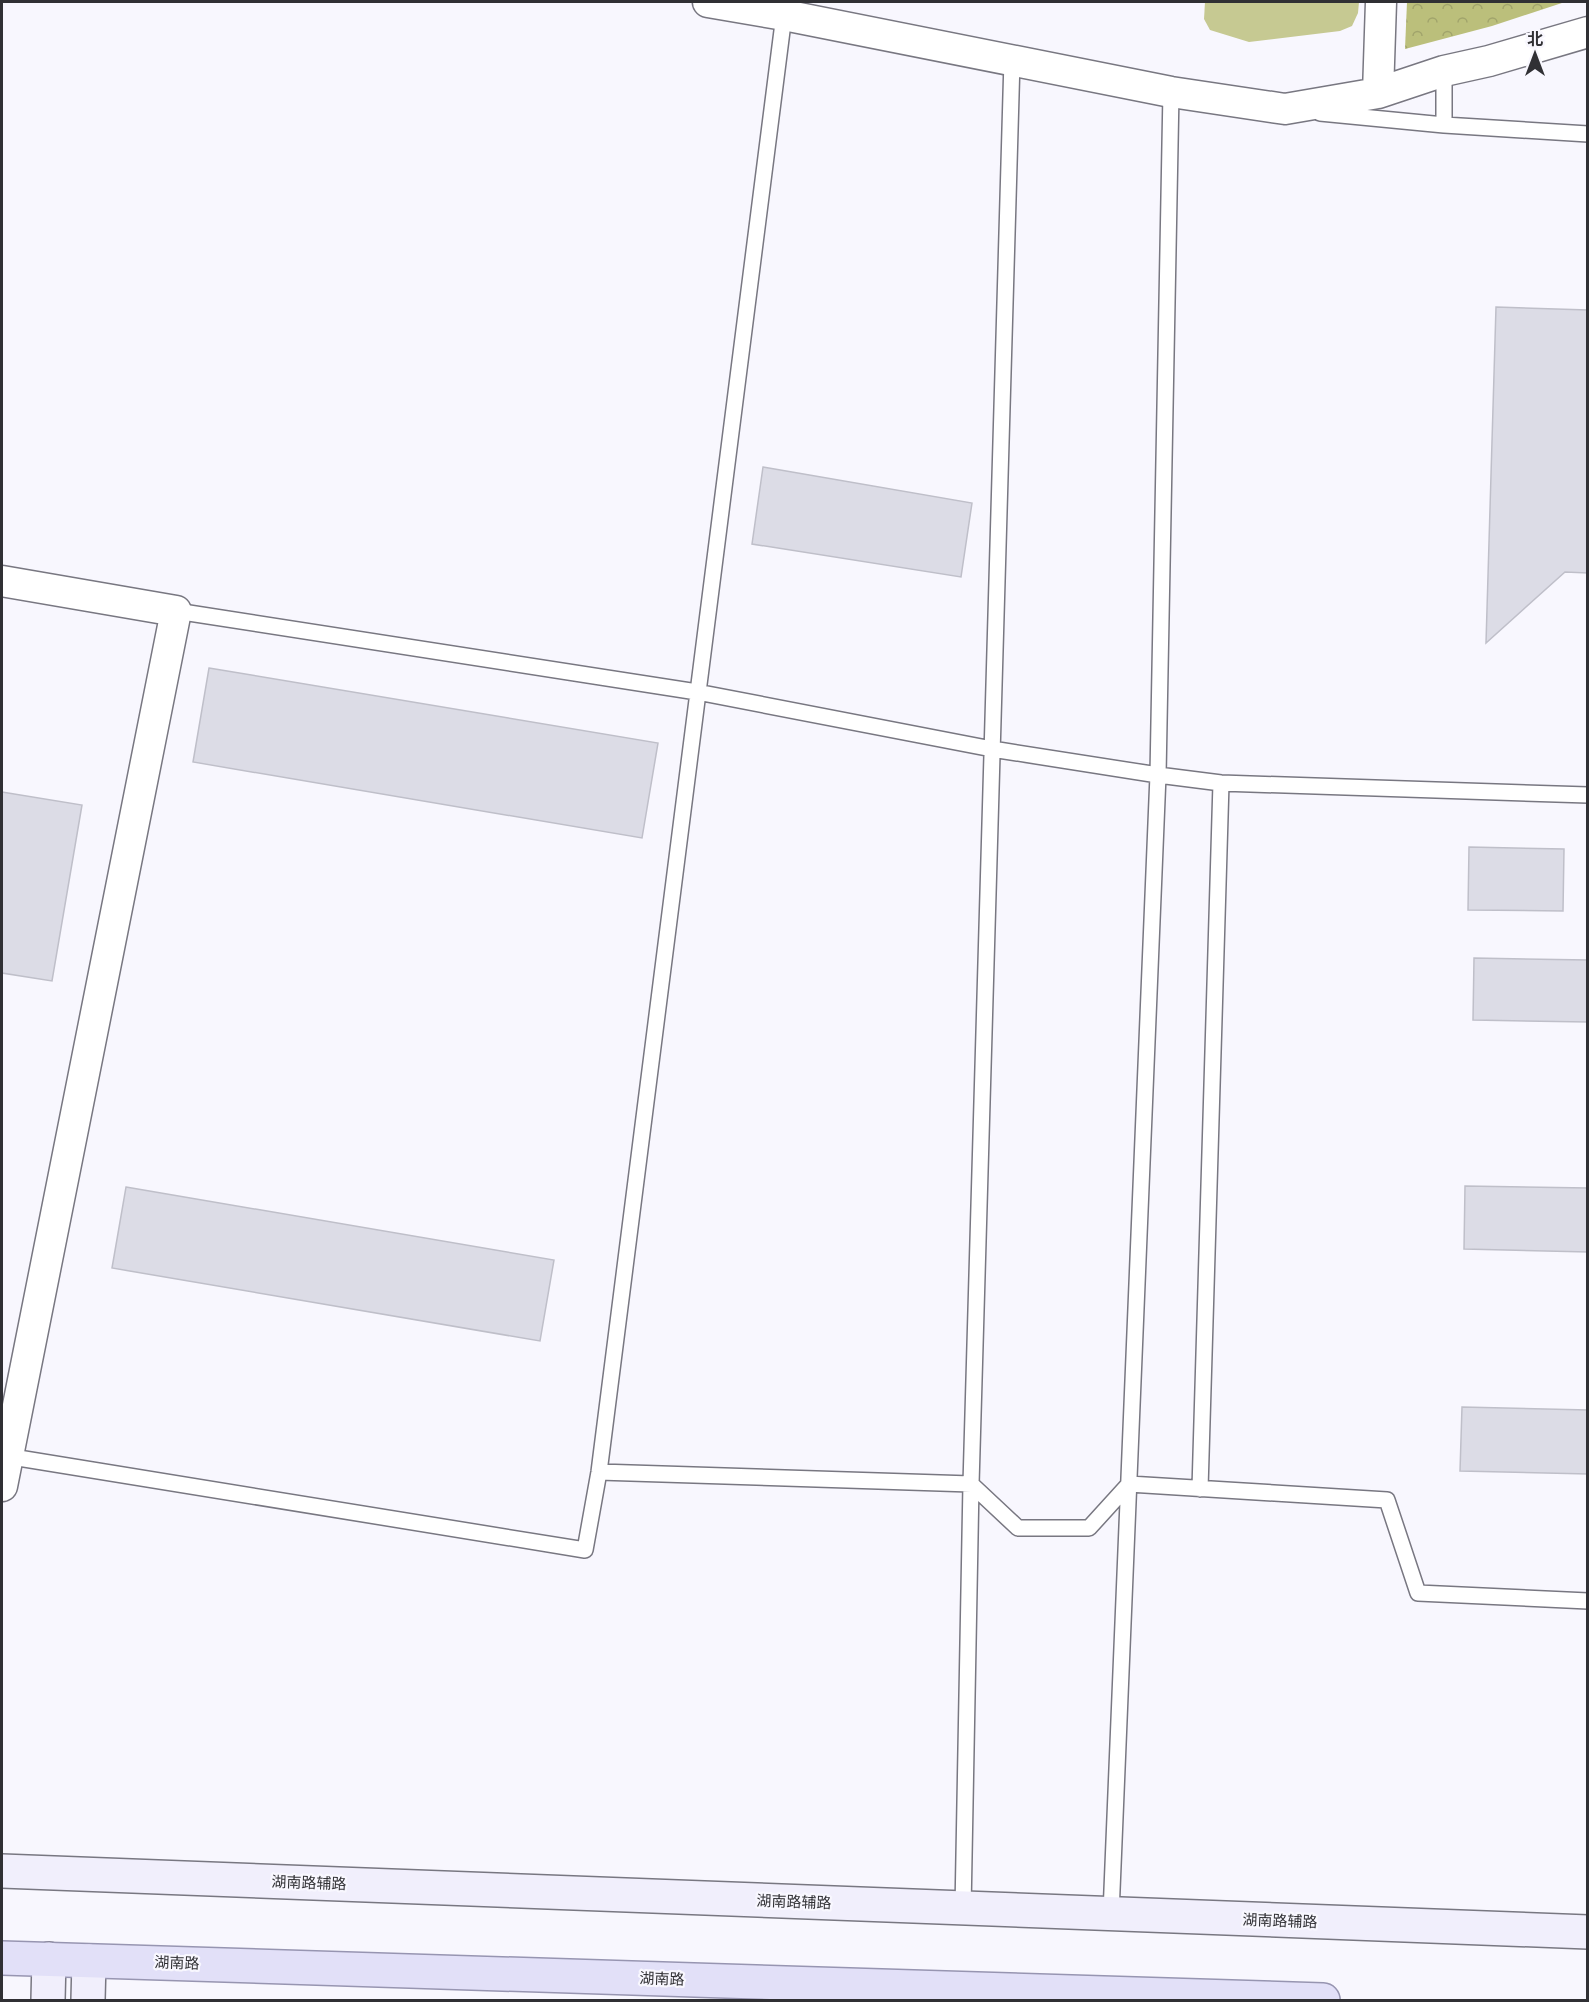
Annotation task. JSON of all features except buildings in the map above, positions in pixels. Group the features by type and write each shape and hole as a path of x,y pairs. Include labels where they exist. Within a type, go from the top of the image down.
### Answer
{"main road":[{"name":"湖南路","path":"2,1958 1323,2001"}],"street":[{"path":"708,2 784,8 1012,60 1170,92 1285,109 1378,93 1444,71 1489,61 1587,32"},
{"path":"1378,93 1381,2"},
{"path":"2,580 176,611 6,1456 2,1486"},
{"name":"湖南路辅路","path":"2,1871 1587,1932"},
{"path":"48,2001 49,1959"},
{"path":"88,2001 89,1961"}],"lane":[{"path":"6,1456 585,1550 599,1472 784,8"},
{"path":"963,1909 971,1484 1012,60"},
{"path":"1444,71 1444,125"},
{"path":"1111,1914 1158,775 1170,92"},
{"path":"1285,109 1444,125 1587,134"},
{"path":"176,611 697,692 992,749 1158,775 1221,783 1587,795"},
{"path":"1200,1490 1221,783"},
{"path":"599,1472 971,1484 1018,1528 1089,1528 1129,1484"},
{"path":"1129,1484 1387,1500 1418,1593 1587,1601"}],"green space":[{"path":"1205,2 1359,2 1358,13 1352,26 1340,31 1249,42 1210,30 1204,19"},
{"path":"1407,2 1565,2 1492,26 1405,49"}]}
